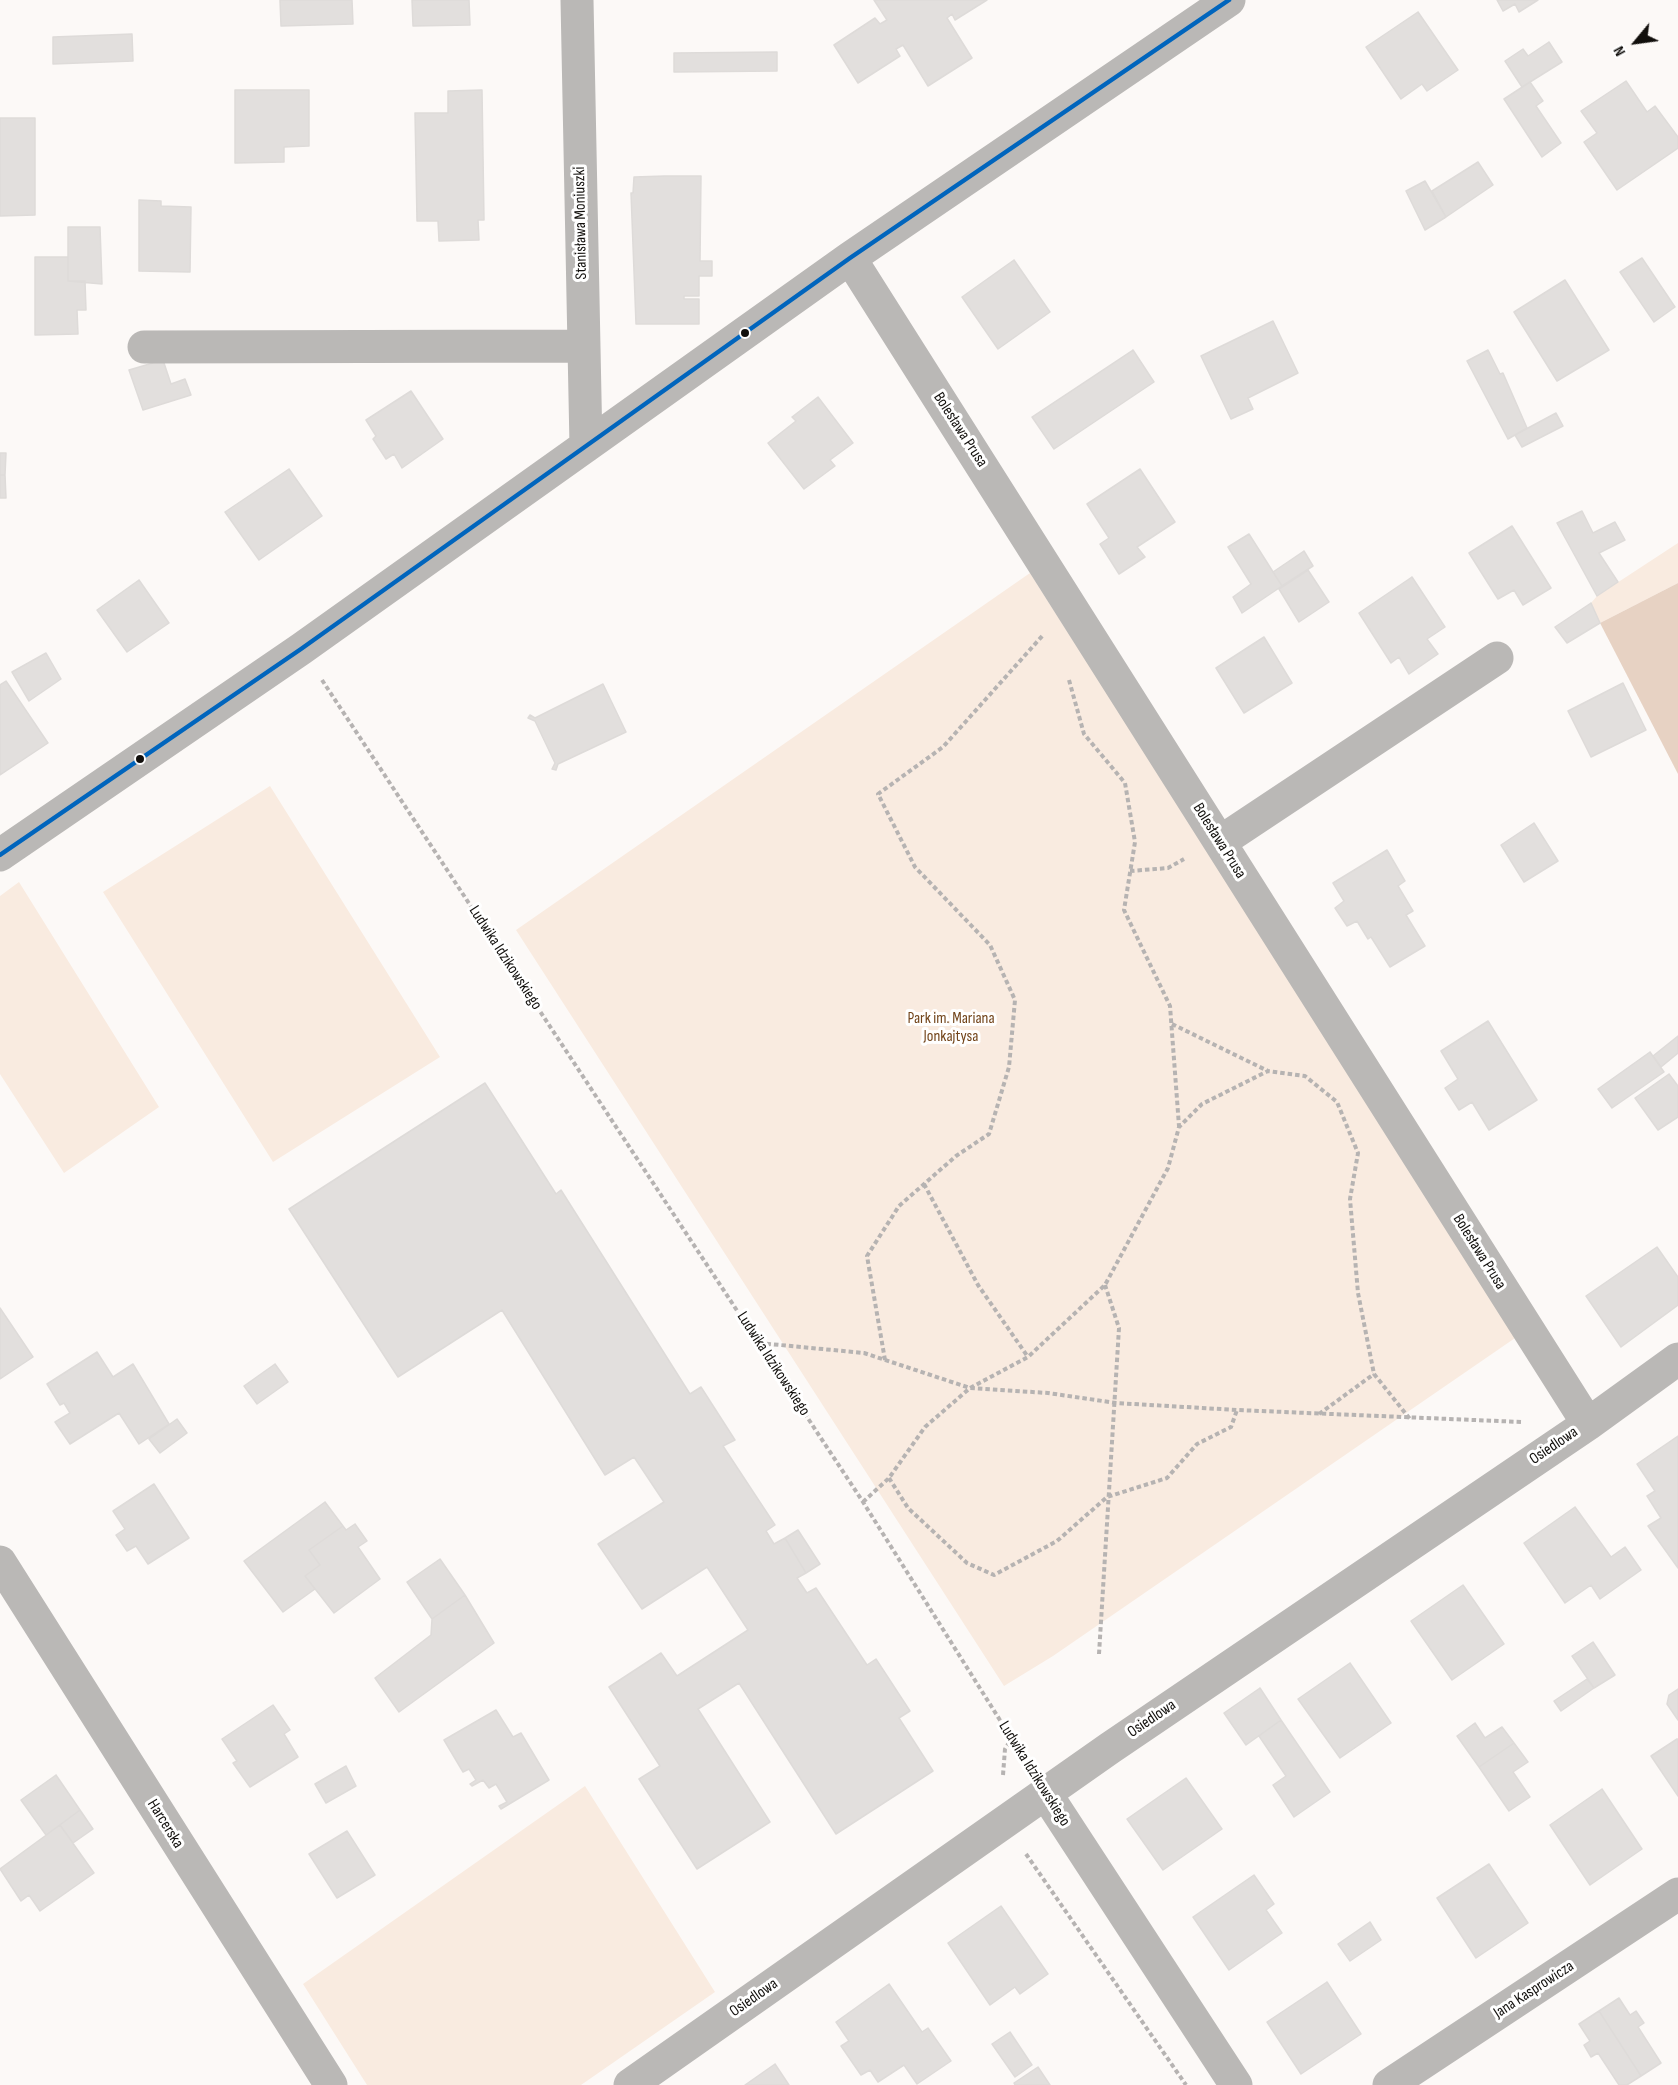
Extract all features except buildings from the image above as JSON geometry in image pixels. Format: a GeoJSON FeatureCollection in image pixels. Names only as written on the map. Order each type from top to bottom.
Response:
{"type":"FeatureCollection","features":[{"type":"Feature","properties":{"kind":"street","name":"Stanisława Moniuszki"},"geometry":{"type":"LineString","coordinates":[[577,0],[586,446]]}},
{"type":"Feature","properties":{"kind":"street"},"geometry":{"type":"LineString","coordinates":[[0,855],[301,649],[850,258],[1229,0]]}},
{"type":"Feature","properties":{"kind":"street","name":"Bolesława Prusa"},"geometry":{"type":"LineString","coordinates":[[850,258],[1074,608],[1588,1424]]}},
{"type":"Feature","properties":{"kind":"street"},"geometry":{"type":"LineString","coordinates":[[144,347],[584,346]]}},
{"type":"Feature","properties":{"kind":"street"},"geometry":{"type":"LineString","coordinates":[[1220,842],[1497,658]]}},
{"type":"Feature","properties":{"kind":"street","name":"Osiedlowa"},"geometry":{"type":"LineString","coordinates":[[630,2085],[989,1832],[1588,1424],[1678,1359]]}},
{"type":"Feature","properties":{"kind":"street","name":"Harcerska"},"geometry":{"type":"LineString","coordinates":[[0,1562],[331,2085]]}},
{"type":"Feature","properties":{"kind":"street","name":"Ludwika Idzikowskiego"},"geometry":{"type":"LineString","coordinates":[[1046,1794],[1236,2085]]}},
{"type":"Feature","properties":{"kind":"street","name":"Jana Kasprowicza"},"geometry":{"type":"LineString","coordinates":[[1389,2085],[1678,1894]]}},
{"type":"Feature","properties":{"kind":"path"},"geometry":{"type":"LineString","coordinates":[[885,1360],[867,1256],[899,1206],[956,1156],[990,1134],[1009,1066],[1015,1000],[990,945],[915,867],[879,794],[943,747],[1043,635],[1074,608]]}},
{"type":"Feature","properties":{"kind":"path"},"geometry":{"type":"LineString","coordinates":[[1043,635],[1049,644]]}},
{"type":"Feature","properties":{"kind":"path","name":"Ludwika Idzikowskiego"},"geometry":{"type":"LineString","coordinates":[[301,649],[863,1502],[1046,1794]]}},
{"type":"Feature","properties":{"kind":"path"},"geometry":{"type":"LineString","coordinates":[[863,1502],[889,1478],[925,1427],[970,1388],[1028,1358],[1105,1285],[1168,1168],[1179,1127],[1170,1006],[1124,910],[1135,842],[1125,783],[1084,734],[1067,672]]}},
{"type":"Feature","properties":{"kind":"path"},"geometry":{"type":"LineString","coordinates":[[1130,871],[1168,868],[1220,842]]}},
{"type":"Feature","properties":{"kind":"path"},"geometry":{"type":"LineString","coordinates":[[1171,1024],[1268,1071],[1305,1076],[1337,1102],[1358,1154],[1350,1199],[1358,1293],[1374,1374],[1410,1419]]}},
{"type":"Feature","properties":{"kind":"path"},"geometry":{"type":"LineString","coordinates":[[1179,1127],[1202,1104],[1268,1071]]}},
{"type":"Feature","properties":{"kind":"path"},"geometry":{"type":"LineString","coordinates":[[924,1185],[978,1285],[1028,1358]]}},
{"type":"Feature","properties":{"kind":"path"},"geometry":{"type":"LineString","coordinates":[[1099,1654],[1119,1328],[1105,1285]]}},
{"type":"Feature","properties":{"kind":"path"},"geometry":{"type":"LineString","coordinates":[[759,1343],[864,1353],[970,1388],[1048,1393],[1116,1403],[1410,1419],[1528,1422]]}},
{"type":"Feature","properties":{"kind":"path"},"geometry":{"type":"LineString","coordinates":[[1318,1414],[1374,1374]]}},
{"type":"Feature","properties":{"kind":"path"},"geometry":{"type":"LineString","coordinates":[[889,1478],[908,1508],[967,1563],[994,1575],[1057,1541],[1107,1497],[1167,1478],[1197,1444],[1231,1427],[1237,1410]]}},
{"type":"Feature","properties":{"kind":"path"},"geometry":{"type":"LineString","coordinates":[[989,1832],[1005,1858],[1022,1852],[1030,1855],[1186,2085]]}},
{"type":"Feature","properties":{"kind":"green space"},"geometry":{"type":"Polygon","coordinates":[[[1678,543],[1678,583],[1600,623],[1591,603],[1597,596],[1678,543]]]}},
{"type":"Feature","properties":{"kind":"green space","name":"Park im. Mariana Jonkajtysa"},"geometry":{"type":"Polygon","coordinates":[[[1030,573],[1518,1336],[1053,1656],[1004,1686],[516,930],[1030,573]]]}},
{"type":"Feature","properties":{"kind":"green space"},"geometry":{"type":"Polygon","coordinates":[[[270,786],[440,1057],[273,1162],[103,892],[270,786]]]}},
{"type":"Feature","properties":{"kind":"green space"},"geometry":{"type":"Polygon","coordinates":[[[19,882],[159,1107],[64,1173],[0,1074],[0,896],[19,882]]]}},
{"type":"Feature","properties":{"kind":"green space"},"geometry":{"type":"Polygon","coordinates":[[[585,1786],[715,1992],[581,2085],[367,2085],[303,1984],[585,1786]]]}},
{"type":"Feature","properties":{"kind":"shaded area"},"geometry":{"type":"Polygon","coordinates":[[[1678,583],[1678,774],[1600,623],[1678,583]]]}},
{"type":"Feature","properties":{"kind":"transit line"},"geometry":{"type":"LineString","coordinates":[[0,855],[301,649],[850,258],[1229,0]]}}]}
